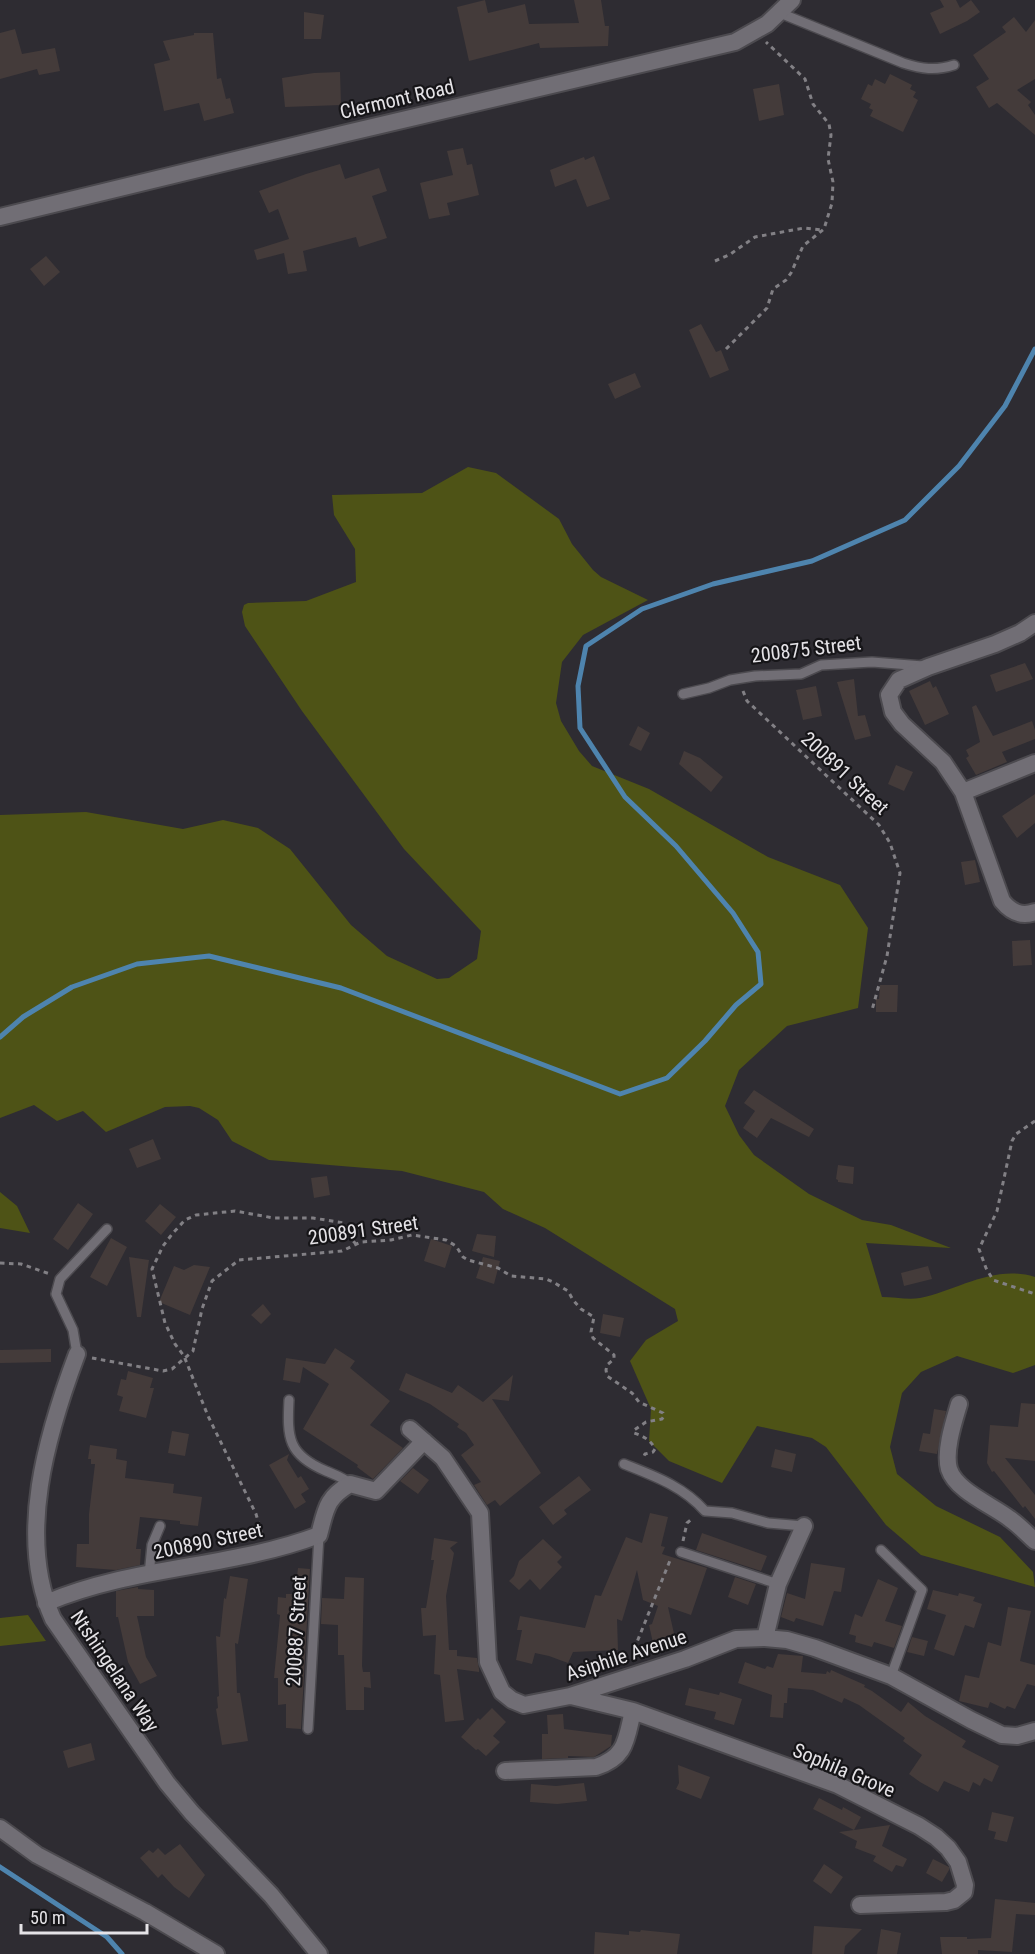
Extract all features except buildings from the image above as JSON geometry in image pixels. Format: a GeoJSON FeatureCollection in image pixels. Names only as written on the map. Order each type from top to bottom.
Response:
{"type":"FeatureCollection","features":[{"type":"Feature","properties":{"kind":"street","name":"Clermont Road"},"geometry":{"type":"LineString","coordinates":[[0,217],[335,135],[735,42],[755,32],[780,13],[792,0]]}},
{"type":"Feature","properties":{"kind":"street","name":"200875 Street"},"geometry":{"type":"LineString","coordinates":[[928,667],[995,644],[1020,633],[1035,623]]}},
{"type":"Feature","properties":{"kind":"street"},"geometry":{"type":"LineString","coordinates":[[928,667],[898,680],[890,695],[891,708],[902,724],[943,762],[963,792],[1002,901],[1013,912],[1021,915],[1035,912]]}},
{"type":"Feature","properties":{"kind":"street"},"geometry":{"type":"LineString","coordinates":[[963,792],[1035,763]]}},
{"type":"Feature","properties":{"kind":"street","name":"Ntshingelana Way"},"geometry":{"type":"LineString","coordinates":[[77,1354],[51,1428],[40,1487],[37,1531],[38,1565],[46,1603],[53,1619],[167,1783],[192,1813],[271,1895],[319,1954]]}},
{"type":"Feature","properties":{"kind":"street"},"geometry":{"type":"LineString","coordinates":[[959,1404],[952,1429],[949,1454],[949,1467],[954,1479],[1012,1520],[1035,1541]]}},
{"type":"Feature","properties":{"kind":"street","name":"Asiphile Avenue"},"geometry":{"type":"LineString","coordinates":[[410,1429],[443,1458],[480,1513],[488,1662],[502,1692],[512,1700],[524,1705],[570,1696],[685,1659],[736,1639],[765,1638],[787,1640],[815,1648],[891,1676],[1002,1735],[1017,1736],[1035,1731]]}},
{"type":"Feature","properties":{"kind":"street"},"geometry":{"type":"LineString","coordinates":[[320,1535],[327,1504],[333,1496],[350,1484],[376,1491],[424,1441]]}},
{"type":"Feature","properties":{"kind":"street"},"geometry":{"type":"LineString","coordinates":[[765,1638],[778,1584],[804,1526]]}},
{"type":"Feature","properties":{"kind":"street","name":"200890 Street"},"geometry":{"type":"LineString","coordinates":[[46,1603],[99,1586],[259,1552],[320,1535]]}},
{"type":"Feature","properties":{"kind":"street","name":"Sophila Grove"},"geometry":{"type":"LineString","coordinates":[[570,1696],[633,1712],[838,1785],[936,1837],[948,1848],[963,1873],[964,1892],[954,1900],[860,1905]]}},
{"type":"Feature","properties":{"kind":"street"},"geometry":{"type":"LineString","coordinates":[[505,1771],[596,1767],[609,1763],[624,1748],[633,1712]]}},
{"type":"Feature","properties":{"kind":"street"},"geometry":{"type":"LineString","coordinates":[[0,1828],[37,1856],[145,1912],[216,1954]]}},
{"type":"Feature","properties":{"kind":"lane"},"geometry":{"type":"LineString","coordinates":[[780,13],[922,69],[939,69],[954,65]]}},
{"type":"Feature","properties":{"kind":"lane","name":"200875 Street"},"geometry":{"type":"LineString","coordinates":[[683,694],[730,680],[801,674],[821,665],[872,662],[928,667]]}},
{"type":"Feature","properties":{"kind":"lane"},"geometry":{"type":"LineString","coordinates":[[77,1354],[73,1330],[56,1294],[60,1279],[107,1229]]}},
{"type":"Feature","properties":{"kind":"lane"},"geometry":{"type":"LineString","coordinates":[[289,1400],[288,1431],[299,1455],[308,1463],[345,1479],[350,1484]]}},
{"type":"Feature","properties":{"kind":"lane"},"geometry":{"type":"LineString","coordinates":[[624,1464],[674,1485],[696,1501],[705,1511],[732,1513],[768,1523],[804,1526]]}},
{"type":"Feature","properties":{"kind":"lane"},"geometry":{"type":"LineString","coordinates":[[149,1575],[152,1545],[160,1526]]}},
{"type":"Feature","properties":{"kind":"lane","name":"200887 Street"},"geometry":{"type":"LineString","coordinates":[[308,1729],[320,1535]]}},
{"type":"Feature","properties":{"kind":"lane"},"geometry":{"type":"LineString","coordinates":[[881,1550],[922,1590],[891,1676]]}},
{"type":"Feature","properties":{"kind":"lane"},"geometry":{"type":"LineString","coordinates":[[681,1552],[778,1584]]}},
{"type":"Feature","properties":{"kind":"path"},"geometry":{"type":"LineString","coordinates":[[726,349],[767,308],[773,290],[791,273],[803,246],[824,229],[832,203],[833,182],[828,159],[831,135],[829,124],[813,104],[805,79],[755,32]]}},
{"type":"Feature","properties":{"kind":"path"},"geometry":{"type":"LineString","coordinates":[[715,261],[729,255],[755,237],[804,228],[824,229]]}},
{"type":"Feature","properties":{"kind":"path","name":"200891 Street"},"geometry":{"type":"LineString","coordinates":[[746,678],[743,692],[747,701],[879,825],[891,843],[900,873],[887,956],[872,1010]]}},
{"type":"Feature","properties":{"kind":"path"},"geometry":{"type":"LineString","coordinates":[[1035,1121],[1016,1134],[1012,1141],[997,1212],[979,1250],[993,1280],[1035,1294]]}},
{"type":"Feature","properties":{"kind":"path"},"geometry":{"type":"LineString","coordinates":[[259,1552],[262,1538],[260,1525],[208,1416],[184,1356],[175,1344],[165,1323],[152,1269],[163,1246],[185,1220],[196,1215],[235,1211],[274,1218],[337,1220],[344,1223],[351,1239],[356,1244]]}},
{"type":"Feature","properties":{"kind":"path","name":"200891 Street"},"geometry":{"type":"LineString","coordinates":[[77,1354],[164,1371],[172,1369],[184,1356],[193,1351],[202,1309],[212,1281],[239,1260],[342,1251],[356,1244],[417,1234],[446,1240],[456,1246],[463,1257],[468,1260],[498,1268],[511,1276],[546,1279],[568,1291],[581,1309],[594,1317],[591,1332],[593,1338],[615,1355],[607,1365],[607,1376],[632,1393],[639,1402],[663,1413],[662,1419],[646,1422],[634,1430],[634,1433],[643,1436],[653,1444],[655,1449],[643,1455],[649,1474]]}},
{"type":"Feature","properties":{"kind":"path"},"geometry":{"type":"LineString","coordinates":[[0,1263],[21,1264],[40,1269],[60,1279]]}},
{"type":"Feature","properties":{"kind":"path"},"geometry":{"type":"LineString","coordinates":[[633,1674],[635,1647],[674,1549],[681,1552],[687,1523],[705,1511]]}},
{"type":"Feature","properties":{"kind":"green space"},"geometry":{"type":"Polygon","coordinates":[[[468,467],[496,473],[559,519],[572,544],[593,570],[601,577],[648,600],[583,635],[562,662],[556,703],[561,721],[579,751],[592,766],[649,789],[768,857],[840,885],[868,928],[858,1008],[787,1026],[739,1070],[725,1106],[739,1135],[754,1155],[809,1194],[862,1220],[891,1225],[951,1248],[866,1243],[882,1297],[920,1298],[976,1280],[1005,1274],[1035,1277],[1035,1365],[1013,1373],[957,1356],[921,1372],[902,1393],[890,1447],[897,1474],[936,1506],[1000,1537],[1033,1572],[1035,1587],[921,1555],[886,1525],[826,1447],[812,1438],[757,1426],[722,1483],[669,1461],[649,1441],[651,1409],[630,1361],[646,1340],[678,1321],[675,1309],[545,1228],[503,1209],[484,1192],[402,1171],[269,1160],[232,1141],[218,1120],[199,1108],[190,1106],[165,1107],[106,1132],[83,1111],[57,1121],[34,1105],[0,1118],[0,815],[86,812],[183,829],[223,820],[258,828],[290,849],[351,925],[387,956],[437,979],[449,978],[477,959],[481,931],[404,849],[302,711],[245,626],[242,612],[244,605],[248,603],[306,601],[356,582],[355,549],[334,515],[332,495],[422,493],[468,467]]]}},
{"type":"Feature","properties":{"kind":"green space"},"geometry":{"type":"Polygon","coordinates":[[[0,1192],[17,1206],[30,1233],[0,1228],[0,1192]]]}},
{"type":"Feature","properties":{"kind":"green space"},"geometry":{"type":"Polygon","coordinates":[[[28,1615],[46,1641],[0,1646],[0,1618],[28,1615]]]}},
{"type":"Feature","properties":{"kind":"waterway"},"geometry":{"type":"LineString","coordinates":[[0,1037],[23,1017],[72,987],[137,964],[209,956],[341,988],[620,1094],[667,1078],[705,1041],[736,1005],[761,984],[758,952],[733,913],[676,846],[625,797],[580,728],[578,686],[586,646],[642,609],[713,584],[812,561],[905,520],[959,466],[1005,406],[1035,349]]}},
{"type":"Feature","properties":{"kind":"waterway"},"geometry":{"type":"LineString","coordinates":[[0,1867],[107,1937],[122,1954]]}}]}
